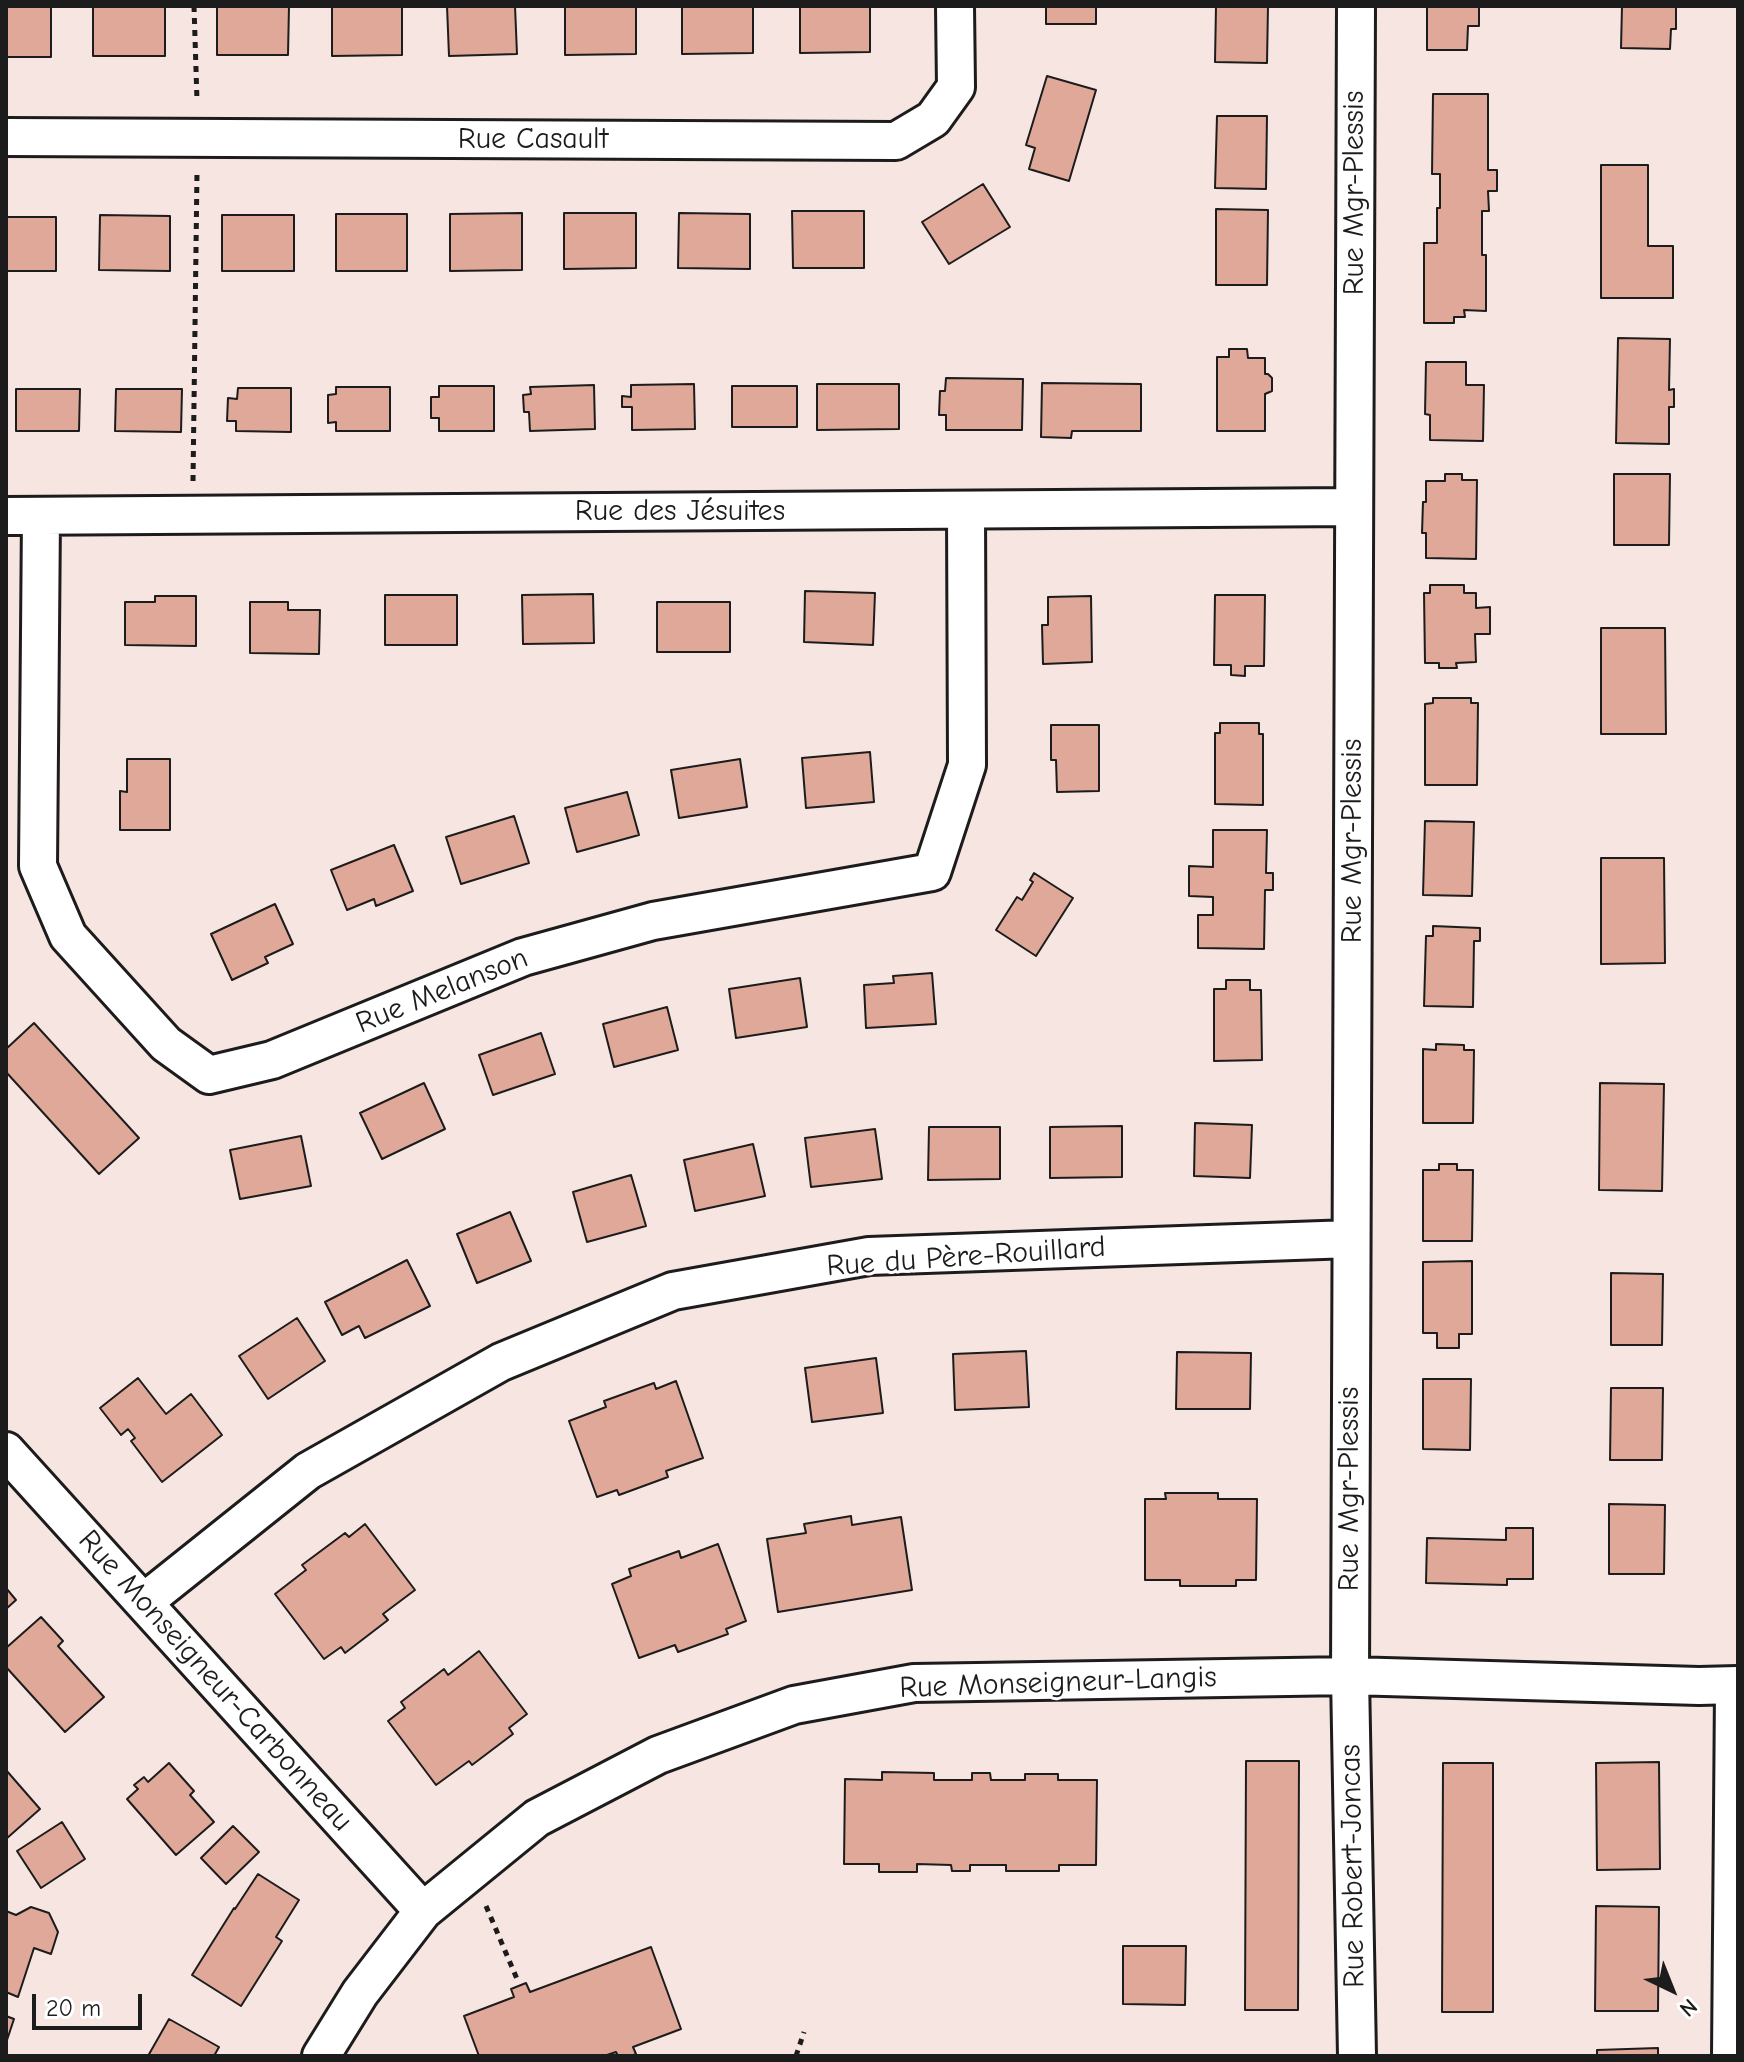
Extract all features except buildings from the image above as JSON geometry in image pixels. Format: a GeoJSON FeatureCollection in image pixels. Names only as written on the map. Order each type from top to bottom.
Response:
{"type":"FeatureCollection","features":[{"type":"Feature","properties":{"kind":"street","name":"Rue Casault"},"geometry":{"type":"LineString","coordinates":[[6,137],[896,141],[933,119],[956,87],[955,6]]}},
{"type":"Feature","properties":{"kind":"street","name":"Rue Mgr-Plessis"},"geometry":{"type":"LineString","coordinates":[[1350,1676],[1356,6]]}},
{"type":"Feature","properties":{"kind":"street","name":"Rue des Jésuites"},"geometry":{"type":"LineString","coordinates":[[6,516],[1354,507]]}},
{"type":"Feature","properties":{"kind":"street","name":"Rue Melanson"},"geometry":{"type":"LineString","coordinates":[[41,516],[38,866],[68,936],[166,1044],[209,1075],[272,1060],[523,957],[653,921],[932,872],[967,765],[966,511]]}},
{"type":"Feature","properties":{"kind":"street","name":"Rue du Père-Rouillard"},"geometry":{"type":"LineString","coordinates":[[144,1602],[308,1471],[501,1362],[673,1291],[869,1256],[1351,1239]]}},
{"type":"Feature","properties":{"kind":"street","name":"Rue Monseigneur-Carbonneau"},"geometry":{"type":"LineString","coordinates":[[6,1451],[423,1911]]}},
{"type":"Feature","properties":{"kind":"street","name":"Rue Monseigneur-Langis"},"geometry":{"type":"LineString","coordinates":[[321,2056],[360,1993],[423,1911],[537,1818],[658,1755],[794,1705],[914,1683],[1350,1676],[1738,1688]]}},
{"type":"Feature","properties":{"kind":"street","name":"Rue Robert-Joncas"},"geometry":{"type":"LineString","coordinates":[[1350,1676],[1357,2056]]}},
{"type":"Feature","properties":{"kind":"street"},"geometry":{"type":"LineString","coordinates":[[1735,2056],[1738,1688]]}},
{"type":"Feature","properties":{"kind":"path"},"geometry":{"type":"LineString","coordinates":[[193,515],[198,138],[194,6]]}},
{"type":"Feature","properties":{"kind":"path"},"geometry":{"type":"LineString","coordinates":[[473,1871],[517,1979]]}},
{"type":"Feature","properties":{"kind":"path"},"geometry":{"type":"LineString","coordinates":[[796,2056],[804,2032]]}}]}
